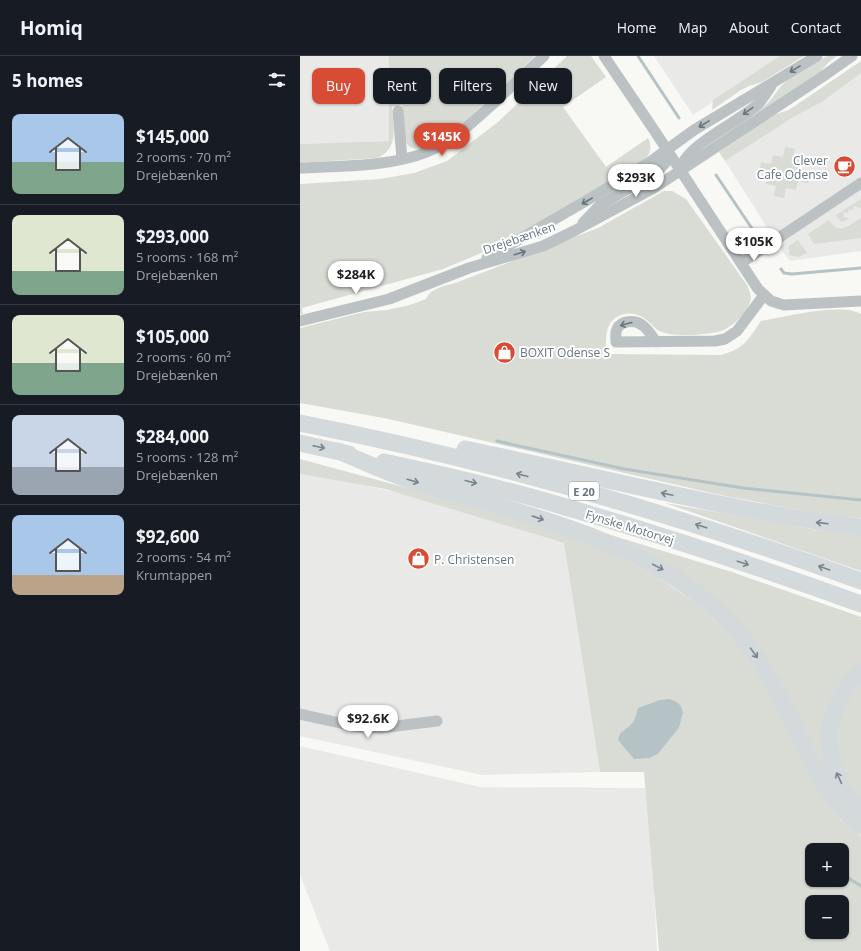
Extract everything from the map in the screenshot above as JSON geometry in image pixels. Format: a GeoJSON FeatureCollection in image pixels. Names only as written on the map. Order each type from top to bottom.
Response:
{"type":"FeatureCollection","features":[{"type":"Feature","properties":{"kind":"highway"},"geometry":{"type":"LineString","coordinates":[[300,415],[537,463],[692,499],[818,522],[861,527]]}},
{"type":"Feature","properties":{"kind":"highway","name":"Fynske Motorvej"},"geometry":{"type":"LineString","coordinates":[[300,423],[447,455],[602,496],[662,513],[751,542],[861,581]]}},
{"type":"Feature","properties":{"kind":"highway","name":"Fynske Motorvej"},"geometry":{"type":"LineString","coordinates":[[300,443],[434,473],[552,503],[687,544],[861,604]]}},
{"type":"Feature","properties":{"kind":"highway"},"geometry":{"type":"LineString","coordinates":[[338,451],[404,479],[523,513],[592,537],[661,569],[691,588],[718,611],[742,637],[759,660],[780,697],[816,771],[833,796],[853,820],[861,826]]}},
{"type":"Feature","properties":{"kind":"highway"},"geometry":{"type":"LineString","coordinates":[[861,673],[848,686],[838,703],[831,719],[829,739],[832,764],[843,788],[861,810]]}},
{"type":"Feature","properties":{"kind":"street"},"geometry":{"type":"LineString","coordinates":[[300,168],[379,163],[402,159],[426,152],[449,141],[544,56]]}},
{"type":"Feature","properties":{"kind":"street"},"geometry":{"type":"LineString","coordinates":[[604,56],[741,263],[764,295],[774,302],[784,305],[860,302]]}},
{"type":"Feature","properties":{"kind":"street","name":"Drejebænken"},"geometry":{"type":"LineString","coordinates":[[469,268],[591,198],[650,162],[694,130],[817,56]]}},
{"type":"Feature","properties":{"kind":"street"},"geometry":{"type":"LineString","coordinates":[[830,71],[834,62],[842,56]]}},
{"type":"Feature","properties":{"kind":"street","name":"Drejebænken"},"geometry":{"type":"LineString","coordinates":[[300,321],[389,299],[469,268],[543,246],[574,232],[640,195],[680,170],[852,56]]}},
{"type":"Feature","properties":{"kind":"street"},"geometry":{"type":"LineString","coordinates":[[773,109],[792,104],[861,57]]}},
{"type":"Feature","properties":{"kind":"street"},"geometry":{"type":"LineString","coordinates":[[680,170],[682,164],[690,153],[758,104],[773,82]]}},
{"type":"Feature","properties":{"kind":"street"},"geometry":{"type":"LineString","coordinates":[[398,111],[402,159]]}},
{"type":"Feature","properties":{"kind":"street"},"geometry":{"type":"LineString","coordinates":[[574,232],[600,205],[657,172],[666,162],[667,150]]}},
{"type":"Feature","properties":{"kind":"street"},"geometry":{"type":"LineString","coordinates":[[741,263],[861,183]]}},
{"type":"Feature","properties":{"kind":"street"},"geometry":{"type":"LineString","coordinates":[[656,342],[715,341],[725,339],[737,331],[764,295]]}},
{"type":"Feature","properties":{"kind":"street"},"geometry":{"type":"LineString","coordinates":[[300,714],[358,727],[380,728],[437,721]]}},
{"type":"Feature","properties":{"kind":"shaded area"},"geometry":{"type":"Polygon","coordinates":[[[300,56],[389,56],[389,68],[373,68],[373,104],[389,104],[389,141],[300,144],[300,56]]]}},
{"type":"Feature","properties":{"kind":"shaded area"},"geometry":{"type":"Polygon","coordinates":[[[389,56],[535,56],[522,68],[514,68],[514,76],[506,84],[506,68],[439,68],[439,104],[484,104],[444,137],[427,147],[421,149],[413,148],[408,145],[405,140],[402,131],[402,105],[392,107],[394,129],[392,143],[384,154],[376,158],[300,163],[300,144],[389,141],[389,104],[431,104],[431,68],[389,68],[389,56]]]}},
{"type":"Feature","properties":{"kind":"shaded area"},"geometry":{"type":"Polygon","coordinates":[[[567,56],[591,56],[606,77],[572,101],[572,68],[554,68],[567,56]]]}},
{"type":"Feature","properties":{"kind":"shaded area"},"geometry":{"type":"Polygon","coordinates":[[[654,56],[783,56],[693,115],[654,56]]]}},
{"type":"Feature","properties":{"kind":"shaded area"},"geometry":{"type":"Polygon","coordinates":[[[780,56],[804,56],[762,82],[741,90],[712,110],[713,100],[780,56]]]}},
{"type":"Feature","properties":{"kind":"shaded area"},"geometry":{"type":"Polygon","coordinates":[[[827,56],[837,56],[820,72],[708,148],[706,146],[769,102],[781,86],[789,79],[827,56]]]}},
{"type":"Feature","properties":{"kind":"shaded area"},"geometry":{"type":"Polygon","coordinates":[[[861,61],[861,73],[822,102],[797,115],[725,161],[719,152],[773,115],[789,110],[861,61]]]}},
{"type":"Feature","properties":{"kind":"shaded area"},"geometry":{"type":"Polygon","coordinates":[[[861,73],[861,251],[790,261],[782,251],[725,161],[797,115],[822,102],[861,73]]]}},
{"type":"Feature","properties":{"kind":"shaded area"},"geometry":{"type":"Polygon","coordinates":[[[517,104],[567,104],[563,107],[606,167],[648,138],[650,142],[650,152],[641,163],[505,243],[443,269],[302,308],[303,314],[300,314],[300,184],[380,179],[414,173],[447,161],[498,122],[517,104]]]}},
{"type":"Feature","properties":{"kind":"shaded area"},"geometry":{"type":"Polygon","coordinates":[[[785,147],[795,149],[793,159],[802,161],[800,171],[810,173],[808,183],[798,181],[796,190],[786,188],[784,198],[774,196],[776,186],[766,184],[769,174],[759,172],[761,162],[771,164],[773,155],[783,157],[785,147]]]}},
{"type":"Feature","properties":{"kind":"shaded area"},"geometry":{"type":"Polygon","coordinates":[[[664,191],[672,191],[686,199],[747,285],[751,296],[750,302],[742,316],[734,324],[721,331],[698,335],[664,333],[657,330],[638,315],[621,315],[615,318],[609,326],[606,337],[606,354],[721,355],[735,350],[745,343],[761,321],[798,314],[841,309],[861,314],[861,518],[838,517],[725,496],[384,418],[300,403],[300,328],[364,312],[387,310],[410,305],[426,299],[436,289],[458,282],[598,228],[664,191]]]}},
{"type":"Feature","properties":{"kind":"shaded area"},"geometry":{"type":"Polygon","coordinates":[[[861,199],[861,208],[854,206],[853,210],[849,209],[848,213],[844,212],[843,217],[849,218],[843,222],[839,220],[836,215],[861,199]]]}},
{"type":"Feature","properties":{"kind":"shaded area"},"geometry":{"type":"Polygon","coordinates":[[[861,218],[861,238],[814,244],[808,234],[829,220],[837,228],[845,228],[861,218]]]}},
{"type":"Feature","properties":{"kind":"shaded area"},"geometry":{"type":"Polygon","coordinates":[[[798,240],[807,253],[798,257],[789,255],[789,246],[798,240]]]}},
{"type":"Feature","properties":{"kind":"shaded area"},"geometry":{"type":"Polygon","coordinates":[[[300,459],[459,502],[566,535],[612,553],[656,576],[699,605],[736,641],[759,673],[825,798],[841,820],[861,836],[861,951],[659,951],[644,772],[600,772],[564,543],[385,489],[300,474],[300,459]],[[638,708],[634,720],[620,734],[618,740],[639,758],[650,758],[658,754],[679,728],[683,713],[638,708]]]}},
{"type":"Feature","properties":{"kind":"shaded area"},"geometry":{"type":"Polygon","coordinates":[[[300,474],[404,494],[564,543],[600,772],[482,775],[300,736],[300,474]]]}},
{"type":"Feature","properties":{"kind":"shaded area"},"geometry":{"type":"Polygon","coordinates":[[[665,503],[811,529],[861,535],[861,571],[665,503]]]}},
{"type":"Feature","properties":{"kind":"shaded area"},"geometry":{"type":"Polygon","coordinates":[[[601,532],[732,572],[861,617],[861,667],[845,682],[827,766],[821,769],[744,630],[601,532]]]}},
{"type":"Feature","properties":{"kind":"shaded area"},"geometry":{"type":"Polygon","coordinates":[[[861,682],[861,802],[848,786],[836,748],[837,723],[845,704],[861,682]]]}},
{"type":"Feature","properties":{"kind":"shaded area"},"geometry":{"type":"Polygon","coordinates":[[[669,699],[675,701],[681,706],[683,713],[679,728],[658,754],[650,758],[634,759],[618,740],[620,734],[633,721],[638,708],[660,700],[669,699]]]}},
{"type":"Feature","properties":{"kind":"shaded area"},"geometry":{"type":"Polygon","coordinates":[[[300,746],[480,787],[649,788],[657,951],[330,951],[300,875],[300,746]]]}},
{"type":"Feature","properties":{"kind":"waterway"},"geometry":{"type":"LineString","coordinates":[[638,56],[679,118]]}},
{"type":"Feature","properties":{"kind":"waterway"},"geometry":{"type":"LineString","coordinates":[[716,175],[753,230]]}},
{"type":"Feature","properties":{"kind":"waterway"},"geometry":{"type":"LineString","coordinates":[[781,269],[784,273],[792,274],[861,268]]}},
{"type":"Feature","properties":{"kind":"waterway"},"geometry":{"type":"LineString","coordinates":[[497,441],[624,469],[743,488],[861,500]]}},
{"type":"Feature","properties":{"kind":"waterway"},"geometry":{"type":"LineString","coordinates":[[849,878],[861,886]]}},
{"type":"Feature","properties":{"kind":"place","name":"Clever Cafe Odense"},"geometry":{"type":"Point","coordinates":[844,167]}},
{"type":"Feature","properties":{"kind":"place","name":"BOXIT Odense S"},"geometry":{"type":"Point","coordinates":[505,352]}},
{"type":"Feature","properties":{"kind":"place","name":"P. Christensen"},"geometry":{"type":"Point","coordinates":[419,559]}}]}
